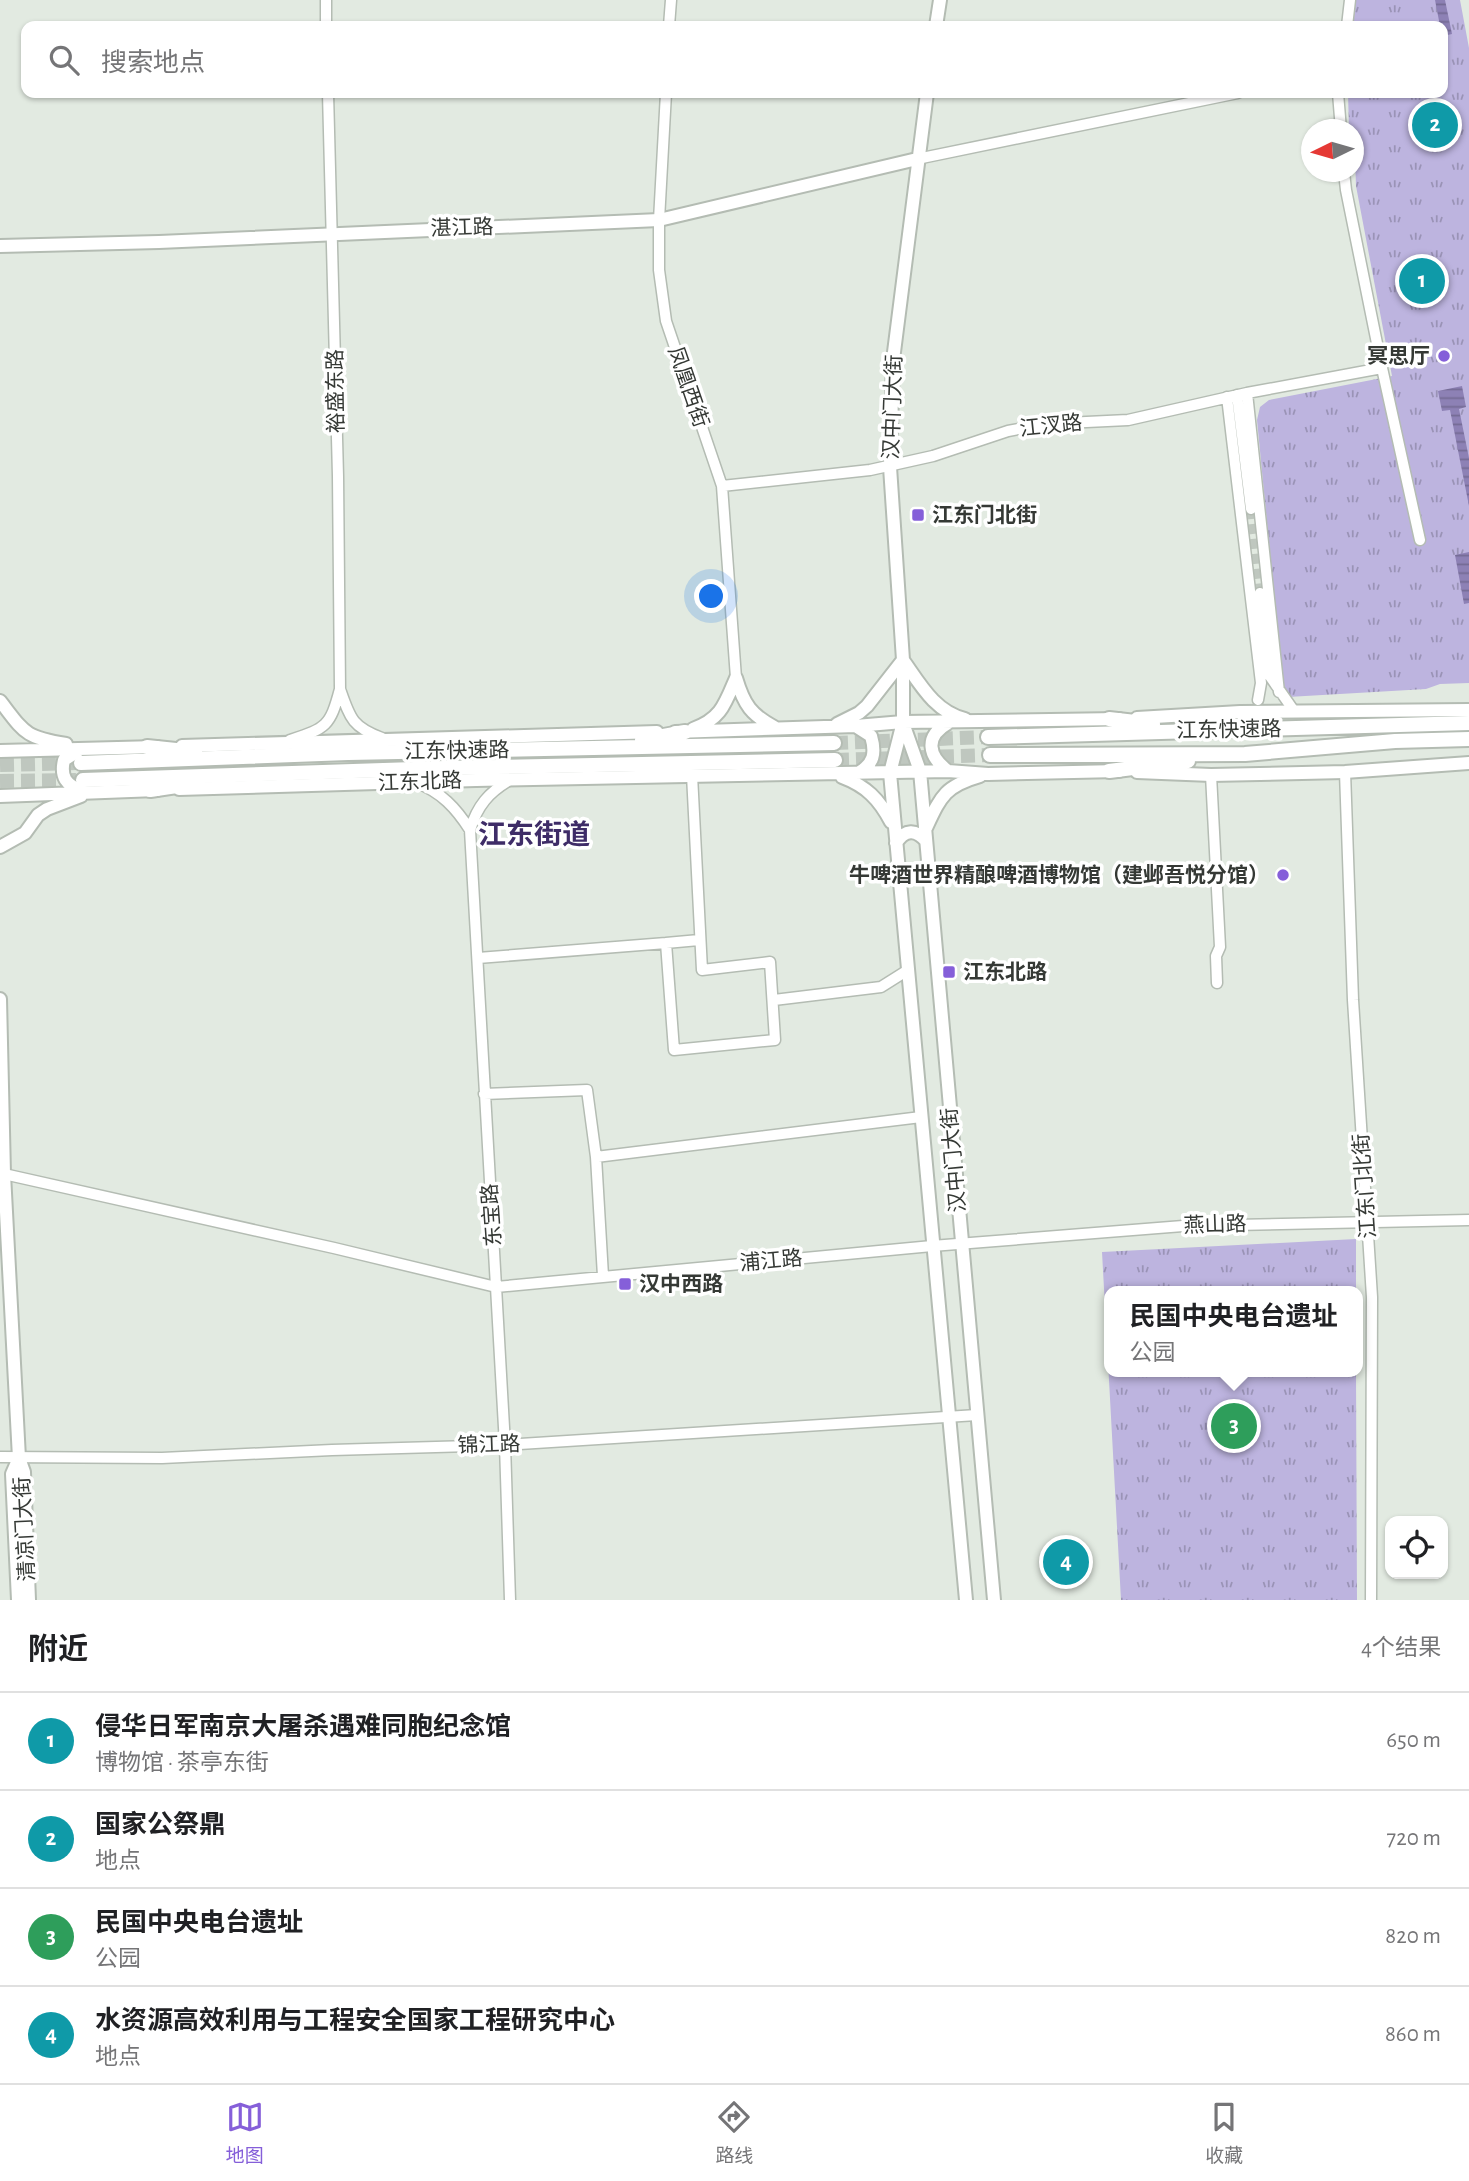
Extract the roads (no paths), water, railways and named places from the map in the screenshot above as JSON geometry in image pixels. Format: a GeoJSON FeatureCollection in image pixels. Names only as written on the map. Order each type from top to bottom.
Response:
{"type":"FeatureCollection","features":[{"type":"Feature","properties":{"kind":"highway"},"geometry":{"type":"LineString","coordinates":[[1110,719],[1203,730]]}},
{"type":"Feature","properties":{"kind":"highway","name":"江东快速路"},"geometry":{"type":"LineString","coordinates":[[985,730],[1203,730],[1469,723]]}},
{"type":"Feature","properties":{"kind":"highway"},"geometry":{"type":"LineString","coordinates":[[600,747],[685,732]]}},
{"type":"Feature","properties":{"kind":"highway","name":"江东快速路"},"geometry":{"type":"LineString","coordinates":[[990,755],[1245,754],[1395,741],[1469,739]]}},
{"type":"Feature","properties":{"kind":"highway","name":"江东快速路"},"geometry":{"type":"LineString","coordinates":[[84,754],[245,757],[834,743]]}},
{"type":"Feature","properties":{"kind":"highway"},"geometry":{"type":"LineString","coordinates":[[147,747],[245,757]]}},
{"type":"Feature","properties":{"kind":"highway"},"geometry":{"type":"LineString","coordinates":[[1109,771],[1245,754]]}},
{"type":"Feature","properties":{"kind":"highway","name":"江东快速路"},"geometry":{"type":"LineString","coordinates":[[86,788],[247,775],[600,764],[835,767]]}},
{"type":"Feature","properties":{"kind":"highway"},"geometry":{"type":"LineString","coordinates":[[600,764],[692,775]]}},
{"type":"Feature","properties":{"kind":"highway"},"geometry":{"type":"LineString","coordinates":[[150,790],[247,775]]}},
{"type":"Feature","properties":{"kind":"main road"},"geometry":{"type":"LineString","coordinates":[[937,21],[940,0]]}},
{"type":"Feature","properties":{"kind":"main road","name":"汉中门大街"},"geometry":{"type":"LineString","coordinates":[[926,98],[893,360],[890,467],[903,660],[903,722],[890,773],[966,1600]]}},
{"type":"Feature","properties":{"kind":"main road","name":"湛江路"},"geometry":{"type":"LineString","coordinates":[[0,246],[159,242],[659,220],[918,159]]}},
{"type":"Feature","properties":{"kind":"main road"},"geometry":{"type":"LineString","coordinates":[[829,727],[859,713],[867,706],[903,660],[929,697],[939,706],[985,730]]}},
{"type":"Feature","properties":{"kind":"main road"},"geometry":{"type":"LineString","coordinates":[[736,678],[745,702],[754,715],[777,729]]}},
{"type":"Feature","properties":{"kind":"main road"},"geometry":{"type":"LineString","coordinates":[[685,732],[714,719],[722,710],[736,678]]}},
{"type":"Feature","properties":{"kind":"main road"},"geometry":{"type":"LineString","coordinates":[[0,701],[22,731],[84,754]]}},
{"type":"Feature","properties":{"kind":"main road","name":"江东北路"},"geometry":{"type":"LineString","coordinates":[[0,751],[84,754],[147,747],[777,729],[903,722],[948,723],[985,730],[1110,719],[1240,712],[1469,710]]}},
{"type":"Feature","properties":{"kind":"main road","name":"汉中门大街"},"geometry":{"type":"LineString","coordinates":[[903,722],[920,771],[994,1600]]}},
{"type":"Feature","properties":{"kind":"main road"},"geometry":{"type":"LineString","coordinates":[[948,723],[935,732],[931,742],[934,758],[948,771]]}},
{"type":"Feature","properties":{"kind":"main road"},"geometry":{"type":"LineString","coordinates":[[856,726],[871,736],[874,756],[867,768],[858,773]]}},
{"type":"Feature","properties":{"kind":"main road"},"geometry":{"type":"LineString","coordinates":[[84,754],[64,760],[63,775],[67,784],[86,788]]}},
{"type":"Feature","properties":{"kind":"main road","name":"江东北路"},"geometry":{"type":"LineString","coordinates":[[0,796],[86,788],[150,790],[692,775],[835,767],[858,773],[1109,771],[1211,775],[1345,772],[1469,763]]}},
{"type":"Feature","properties":{"kind":"main road"},"geometry":{"type":"LineString","coordinates":[[835,767],[873,794],[895,829]]}},
{"type":"Feature","properties":{"kind":"main road"},"geometry":{"type":"LineString","coordinates":[[897,843],[905,833],[926,835],[937,804],[947,791],[960,782],[988,774]]}},
{"type":"Feature","properties":{"kind":"main road"},"geometry":{"type":"LineString","coordinates":[[0,847],[25,833],[38,815],[86,788]]}},
{"type":"Feature","properties":{"kind":"main road","name":"清凉门大街"},"geometry":{"type":"LineString","coordinates":[[0,999],[4,1174],[19,1458],[24,1472],[29,1600]]}},
{"type":"Feature","properties":{"kind":"main road","name":"清凉门大街"},"geometry":{"type":"LineString","coordinates":[[18,1600],[12,1474],[19,1458]]}},
{"type":"Feature","properties":{"kind":"street"},"geometry":{"type":"LineString","coordinates":[[326,0],[326,21]]}},
{"type":"Feature","properties":{"kind":"street"},"geometry":{"type":"LineString","coordinates":[[669,21],[671,0]]}},
{"type":"Feature","properties":{"kind":"street"},"geometry":{"type":"LineString","coordinates":[[1348,21],[1350,0]]}},
{"type":"Feature","properties":{"kind":"street","name":"裕盛东路"},"geometry":{"type":"LineString","coordinates":[[284,742],[327,724],[334,712],[340,688],[328,98]]}},
{"type":"Feature","properties":{"kind":"street","name":"凤凰西街"},"geometry":{"type":"LineString","coordinates":[[666,98],[659,270],[666,321],[722,486],[736,678]]}},
{"type":"Feature","properties":{"kind":"street"},"geometry":{"type":"LineString","coordinates":[[918,159],[1214,98]]}},
{"type":"Feature","properties":{"kind":"street"},"geometry":{"type":"LineString","coordinates":[[1338,98],[1340,119]]}},
{"type":"Feature","properties":{"kind":"street"},"geometry":{"type":"LineString","coordinates":[[1345,182],[1381,369],[1420,540]]}},
{"type":"Feature","properties":{"kind":"street","name":"江汊路"},"geometry":{"type":"LineString","coordinates":[[722,486],[890,467],[933,456],[1007,431],[1045,424],[1128,420],[1237,395],[1381,369]]}},
{"type":"Feature","properties":{"kind":"street"},"geometry":{"type":"LineString","coordinates":[[1237,395],[1263,540],[1264,589],[1279,692]]}},
{"type":"Feature","properties":{"kind":"street"},"geometry":{"type":"LineString","coordinates":[[1237,395],[1242,518],[1262,683],[1258,700]]}},
{"type":"Feature","properties":{"kind":"street"},"geometry":{"type":"LineString","coordinates":[[1242,518],[1251,524],[1256,523],[1256,512]]}},
{"type":"Feature","properties":{"kind":"street"},"geometry":{"type":"LineString","coordinates":[[1245,542],[1248,536],[1254,534],[1263,540]]}},
{"type":"Feature","properties":{"kind":"street"},"geometry":{"type":"LineString","coordinates":[[1247,562],[1255,571],[1262,570],[1265,562]]}},
{"type":"Feature","properties":{"kind":"street"},"geometry":{"type":"LineString","coordinates":[[1240,712],[1258,700],[1269,675],[1264,581],[1258,579],[1250,586]]}},
{"type":"Feature","properties":{"kind":"street"},"geometry":{"type":"LineString","coordinates":[[1269,675],[1294,711]]}},
{"type":"Feature","properties":{"kind":"street","name":"裕盛东路"},"geometry":{"type":"LineString","coordinates":[[340,688],[354,723],[362,730],[383,739]]}},
{"type":"Feature","properties":{"kind":"street","name":"江东门北街"},"geometry":{"type":"LineString","coordinates":[[1345,772],[1353,1000],[1372,1306],[1371,1600]]}},
{"type":"Feature","properties":{"kind":"street"},"geometry":{"type":"LineString","coordinates":[[666,943],[674,1050],[775,1040],[770,962],[702,970],[692,775]]}},
{"type":"Feature","properties":{"kind":"street"},"geometry":{"type":"LineString","coordinates":[[1211,775],[1220,947],[1216,956],[1217,983]]}},
{"type":"Feature","properties":{"kind":"street"},"geometry":{"type":"LineString","coordinates":[[470,830],[474,816],[492,790],[510,780]]}},
{"type":"Feature","properties":{"kind":"street"},"geometry":{"type":"LineString","coordinates":[[413,781],[434,789],[451,803],[470,830]]}},
{"type":"Feature","properties":{"kind":"street","name":"东宝路"},"geometry":{"type":"LineString","coordinates":[[470,830],[505,1445],[510,1600]]}},
{"type":"Feature","properties":{"kind":"street"},"geometry":{"type":"LineString","coordinates":[[478,958],[699,940]]}},
{"type":"Feature","properties":{"kind":"street"},"geometry":{"type":"LineString","coordinates":[[774,1000],[881,987],[908,970]]}},
{"type":"Feature","properties":{"kind":"street"},"geometry":{"type":"LineString","coordinates":[[484,1094],[587,1090],[596,1157],[603,1276]]}},
{"type":"Feature","properties":{"kind":"street"},"geometry":{"type":"LineString","coordinates":[[596,1157],[921,1117]]}},
{"type":"Feature","properties":{"kind":"street","name":"浦江路"},"geometry":{"type":"LineString","coordinates":[[4,1174],[496,1287],[962,1243]]}},
{"type":"Feature","properties":{"kind":"street","name":"燕山路"},"geometry":{"type":"LineString","coordinates":[[962,1243],[1183,1226],[1469,1220]]}},
{"type":"Feature","properties":{"kind":"street","name":"锦江路"},"geometry":{"type":"LineString","coordinates":[[0,1457],[162,1458],[505,1445],[977,1415]]}},
{"type":"Feature","properties":{"kind":"tunnel"},"geometry":{"type":"LineString","coordinates":[[1251,509],[1260,593]]}},
{"type":"Feature","properties":{"kind":"tunnel"},"geometry":{"type":"LineString","coordinates":[[834,743],[988,737]]}},
{"type":"Feature","properties":{"kind":"tunnel"},"geometry":{"type":"LineString","coordinates":[[835,760],[990,755]]}},
{"type":"Feature","properties":{"kind":"tunnel"},"geometry":{"type":"LineString","coordinates":[[0,765],[81,763]]}},
{"type":"Feature","properties":{"kind":"tunnel"},"geometry":{"type":"LineString","coordinates":[[0,781],[76,780]]}},
{"type":"Feature","properties":{"kind":"place","name":"国家公祭鼎"},"geometry":{"type":"Point","coordinates":[1435,125]}},
{"type":"Feature","properties":{"kind":"place","name":"侵华日军南京大屠杀遇难同胞纪念馆"},"geometry":{"type":"Point","coordinates":[1422,281]}},
{"type":"Feature","properties":{"kind":"place","name":"冥思厅"},"geometry":{"type":"Point","coordinates":[1444,356]}},
{"type":"Feature","properties":{"kind":"place","name":"江东门北街"},"geometry":{"type":"Point","coordinates":[918,515]}},
{"type":"Feature","properties":{"kind":"place","name":"牛啤酒世界精酿啤酒博物馆（建邺吾悦分馆）"},"geometry":{"type":"Point","coordinates":[1283,875]}},
{"type":"Feature","properties":{"kind":"place","name":"江东北路"},"geometry":{"type":"Point","coordinates":[949,972]}},
{"type":"Feature","properties":{"kind":"place","name":"汉中西路"},"geometry":{"type":"Point","coordinates":[625,1284]}},
{"type":"Feature","properties":{"kind":"place","name":"民国中央电台遗址"},"geometry":{"type":"Point","coordinates":[1234,1426]}},
{"type":"Feature","properties":{"kind":"place","name":"水资源高效利用与工程安全国家工程研究中心"},"geometry":{"type":"Point","coordinates":[1066,1562]}},
{"type":"Feature","properties":{"kind":"district","name":"江东街道"},"geometry":{"type":"Point","coordinates":[534,836]}}]}
